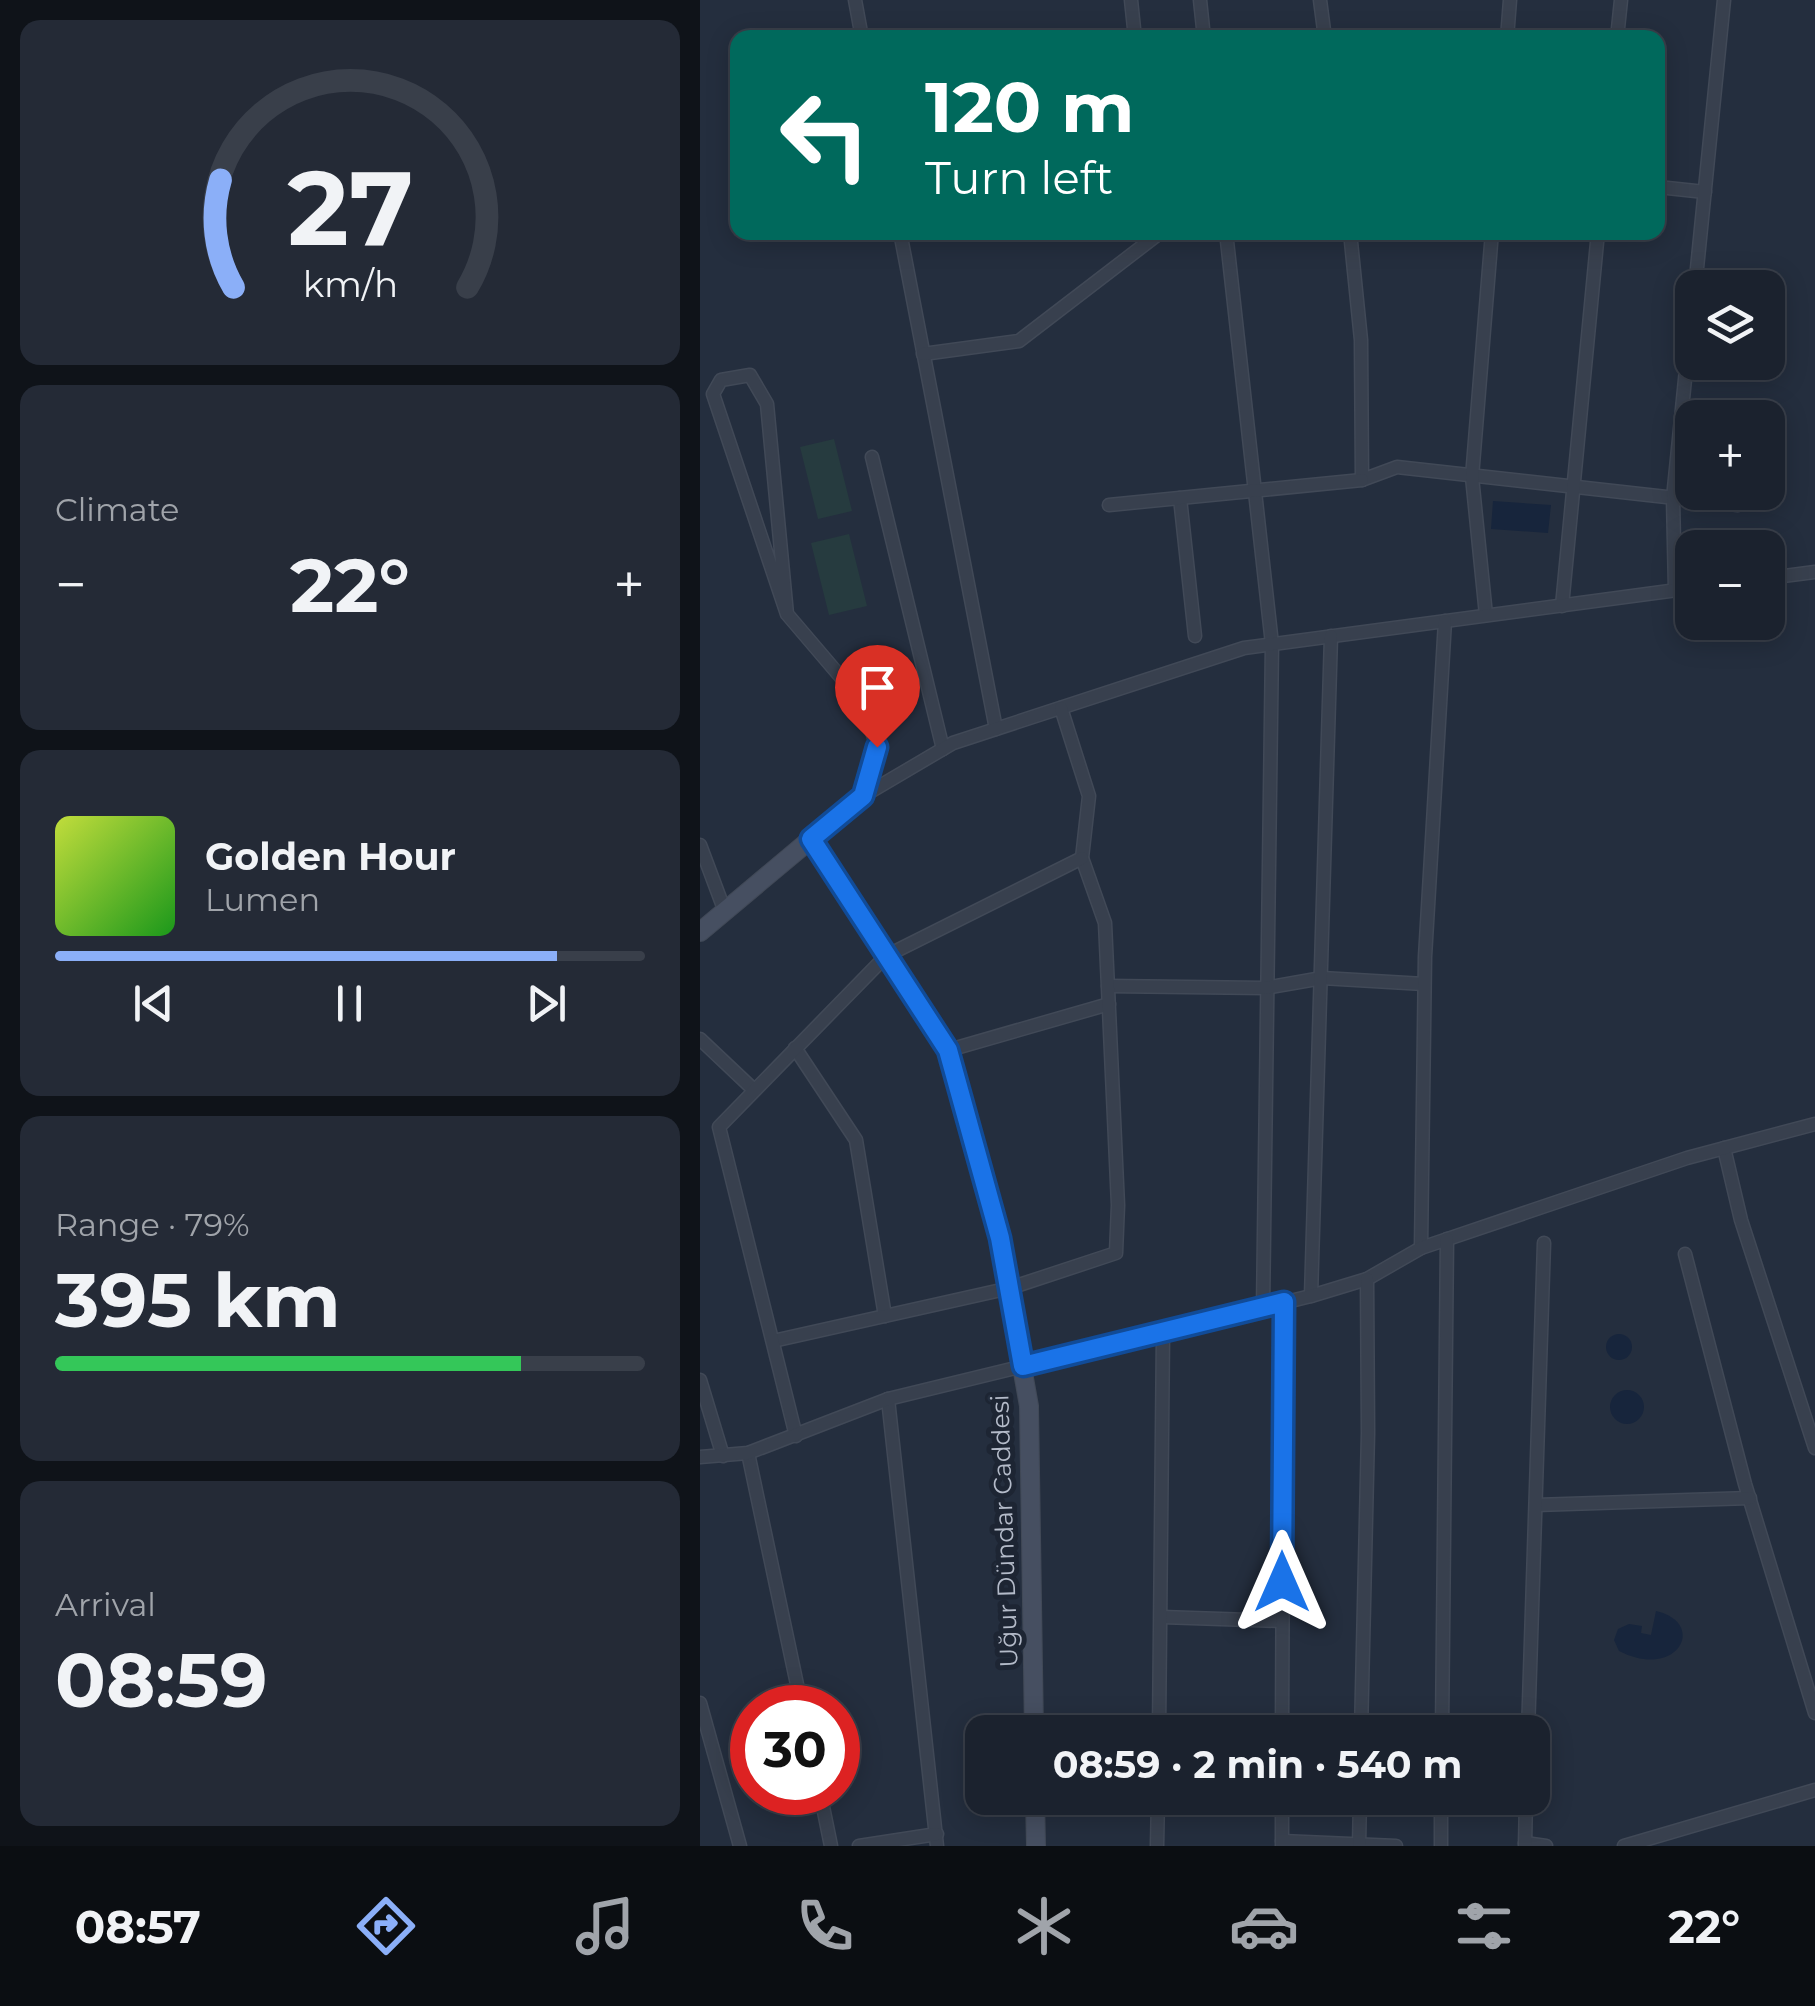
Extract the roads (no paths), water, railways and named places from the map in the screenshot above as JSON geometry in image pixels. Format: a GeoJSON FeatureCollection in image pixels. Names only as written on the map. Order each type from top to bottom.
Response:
{"type":"FeatureCollection","features":[{"type":"Feature","properties":{"kind":"street"},"geometry":{"type":"LineString","coordinates":[[855,0],[861,30]]}},
{"type":"Feature","properties":{"kind":"street"},"geometry":{"type":"LineString","coordinates":[[1131,0],[1134,30]]}},
{"type":"Feature","properties":{"kind":"street"},"geometry":{"type":"LineString","coordinates":[[1200,0],[1203,30]]}},
{"type":"Feature","properties":{"kind":"street"},"geometry":{"type":"LineString","coordinates":[[1320,0],[1325,30]]}},
{"type":"Feature","properties":{"kind":"street"},"geometry":{"type":"LineString","coordinates":[[1508,30],[1510,0]]}},
{"type":"Feature","properties":{"kind":"street"},"geometry":{"type":"LineString","coordinates":[[1618,30],[1621,0]]}},
{"type":"Feature","properties":{"kind":"street"},"geometry":{"type":"LineString","coordinates":[[1697,270],[1724,0]]}},
{"type":"Feature","properties":{"kind":"street"},"geometry":{"type":"LineString","coordinates":[[1665,188],[1705,192]]}},
{"type":"Feature","properties":{"kind":"street"},"geometry":{"type":"LineString","coordinates":[[902,240],[996,730]]}},
{"type":"Feature","properties":{"kind":"street"},"geometry":{"type":"LineString","coordinates":[[923,354],[1019,341],[1150,240]]}},
{"type":"Feature","properties":{"kind":"street"},"geometry":{"type":"LineString","coordinates":[[1227,240],[1272,644],[1262,1309]]}},
{"type":"Feature","properties":{"kind":"street"},"geometry":{"type":"LineString","coordinates":[[1351,240],[1362,340],[1362,480]]}},
{"type":"Feature","properties":{"kind":"street"},"geometry":{"type":"LineString","coordinates":[[1486,616],[1472,478],[1491,240]]}},
{"type":"Feature","properties":{"kind":"street"},"geometry":{"type":"LineString","coordinates":[[1562,606],[1597,240]]}},
{"type":"Feature","properties":{"kind":"street"},"geometry":{"type":"LineString","coordinates":[[788,614],[767,404],[750,376],[721,380],[713,394],[788,614],[862,702],[877,747],[863,796]]}},
{"type":"Feature","properties":{"kind":"street"},"geometry":{"type":"LineString","coordinates":[[700,932],[724,908],[863,796],[943,749],[996,730],[1244,648],[1674,590],[1673,498],[1685,380]]}},
{"type":"Feature","properties":{"kind":"street"},"geometry":{"type":"LineString","coordinates":[[872,457],[943,749]]}},
{"type":"Feature","properties":{"kind":"street"},"geometry":{"type":"LineString","coordinates":[[1110,505],[1362,480],[1397,467],[1673,498]]}},
{"type":"Feature","properties":{"kind":"street"},"geometry":{"type":"LineString","coordinates":[[1180,498],[1195,636]]}},
{"type":"Feature","properties":{"kind":"street"},"geometry":{"type":"LineString","coordinates":[[1785,576],[1815,572]]}},
{"type":"Feature","properties":{"kind":"street"},"geometry":{"type":"LineString","coordinates":[[1421,1248],[1424,984],[1445,621]]}},
{"type":"Feature","properties":{"kind":"street"},"geometry":{"type":"LineString","coordinates":[[1311,1296],[1331,636]]}},
{"type":"Feature","properties":{"kind":"street"},"geometry":{"type":"LineString","coordinates":[[773,1341],[1010,1288],[1116,1253],[1118,1204],[1105,923],[1082,858],[1089,796],[1061,708]]}},
{"type":"Feature","properties":{"kind":"street","name":"Uğur Dündar Caddesi"},"geometry":{"type":"LineString","coordinates":[[811,839],[948,1050],[1010,1288],[1029,1406],[1034,1715]]}},
{"type":"Feature","properties":{"kind":"street"},"geometry":{"type":"LineString","coordinates":[[700,845],[724,908]]}},
{"type":"Feature","properties":{"kind":"street"},"geometry":{"type":"LineString","coordinates":[[796,1436],[719,1127],[886,956],[1082,858]]}},
{"type":"Feature","properties":{"kind":"street"},"geometry":{"type":"LineString","coordinates":[[1108,986],[1265,988],[1322,978],[1424,984]]}},
{"type":"Feature","properties":{"kind":"street"},"geometry":{"type":"LineString","coordinates":[[948,1050],[1109,1004]]}},
{"type":"Feature","properties":{"kind":"street"},"geometry":{"type":"LineString","coordinates":[[700,1039],[754,1090]]}},
{"type":"Feature","properties":{"kind":"street"},"geometry":{"type":"LineString","coordinates":[[795,1048],[856,1140],[885,1316]]}},
{"type":"Feature","properties":{"kind":"street"},"geometry":{"type":"LineString","coordinates":[[700,1457],[748,1453],[888,1399],[1311,1296],[1367,1279],[1421,1248],[1724,1148],[1815,1124]]}},
{"type":"Feature","properties":{"kind":"street"},"geometry":{"type":"LineString","coordinates":[[1724,1148],[1741,1220],[1815,1448]]}},
{"type":"Feature","properties":{"kind":"street"},"geometry":{"type":"LineString","coordinates":[[1442,1715],[1448,1239]]}},
{"type":"Feature","properties":{"kind":"street"},"geometry":{"type":"LineString","coordinates":[[1529,1715],[1544,1243]]}},
{"type":"Feature","properties":{"kind":"street"},"geometry":{"type":"LineString","coordinates":[[1686,1254],[1750,1498],[1815,1712]]}},
{"type":"Feature","properties":{"kind":"street"},"geometry":{"type":"LineString","coordinates":[[1362,1715],[1367,1279]]}},
{"type":"Feature","properties":{"kind":"street"},"geometry":{"type":"LineString","coordinates":[[1282,1715],[1284,1302]]}},
{"type":"Feature","properties":{"kind":"street"},"geometry":{"type":"LineString","coordinates":[[1159,1715],[1164,1333]]}},
{"type":"Feature","properties":{"kind":"street"},"geometry":{"type":"LineString","coordinates":[[700,1380],[722,1456]]}},
{"type":"Feature","properties":{"kind":"street"},"geometry":{"type":"LineString","coordinates":[[859,1846],[937,1840],[888,1399]]}},
{"type":"Feature","properties":{"kind":"street"},"geometry":{"type":"LineString","coordinates":[[748,1453],[797,1685]]}},
{"type":"Feature","properties":{"kind":"street"},"geometry":{"type":"LineString","coordinates":[[1536,1505],[1750,1498]]}},
{"type":"Feature","properties":{"kind":"street"},"geometry":{"type":"LineString","coordinates":[[1162,1617],[1282,1622]]}},
{"type":"Feature","properties":{"kind":"street"},"geometry":{"type":"LineString","coordinates":[[700,1703],[740,1846]]}},
{"type":"Feature","properties":{"kind":"street"},"geometry":{"type":"LineString","coordinates":[[1624,1846],[1815,1790]]}},
{"type":"Feature","properties":{"kind":"street"},"geometry":{"type":"LineString","coordinates":[[825,1815],[832,1846]]}},
{"type":"Feature","properties":{"kind":"street"},"geometry":{"type":"LineString","coordinates":[[1036,1815],[1036,1846]]}},
{"type":"Feature","properties":{"kind":"street"},"geometry":{"type":"LineString","coordinates":[[1157,1846],[1158,1815]]}},
{"type":"Feature","properties":{"kind":"street"},"geometry":{"type":"LineString","coordinates":[[1282,1815],[1282,1844],[1396,1846]]}},
{"type":"Feature","properties":{"kind":"street"},"geometry":{"type":"LineString","coordinates":[[1359,1845],[1360,1815]]}},
{"type":"Feature","properties":{"kind":"street"},"geometry":{"type":"LineString","coordinates":[[1441,1846],[1442,1815]]}},
{"type":"Feature","properties":{"kind":"street"},"geometry":{"type":"LineString","coordinates":[[1526,1815],[1525,1844],[1546,1846]]}},
{"type":"Feature","properties":{"kind":"water"},"geometry":{"type":"Polygon","coordinates":[[[1493,501],[1551,505],[1548,533],[1491,529],[1493,501]]]}},
{"type":"Feature","properties":{"kind":"water"},"geometry":{"type":"Polygon","coordinates":[[[1619,1334],[1629,1337],[1629,1357],[1619,1360],[1609,1357],[1606,1347],[1609,1337],[1619,1334]]]}},
{"type":"Feature","properties":{"kind":"water"},"geometry":{"type":"Polygon","coordinates":[[[1627,1390],[1639,1395],[1644,1407],[1639,1419],[1627,1424],[1615,1419],[1610,1407],[1615,1395],[1627,1390]]]}},
{"type":"Feature","properties":{"kind":"water"},"geometry":{"type":"Polygon","coordinates":[[[1656,1611],[1672,1617],[1680,1627],[1683,1637],[1679,1647],[1657,1659],[1619,1651],[1614,1640],[1618,1629],[1629,1624],[1642,1626],[1641,1633],[1651,1635],[1656,1611]]]}}]}
